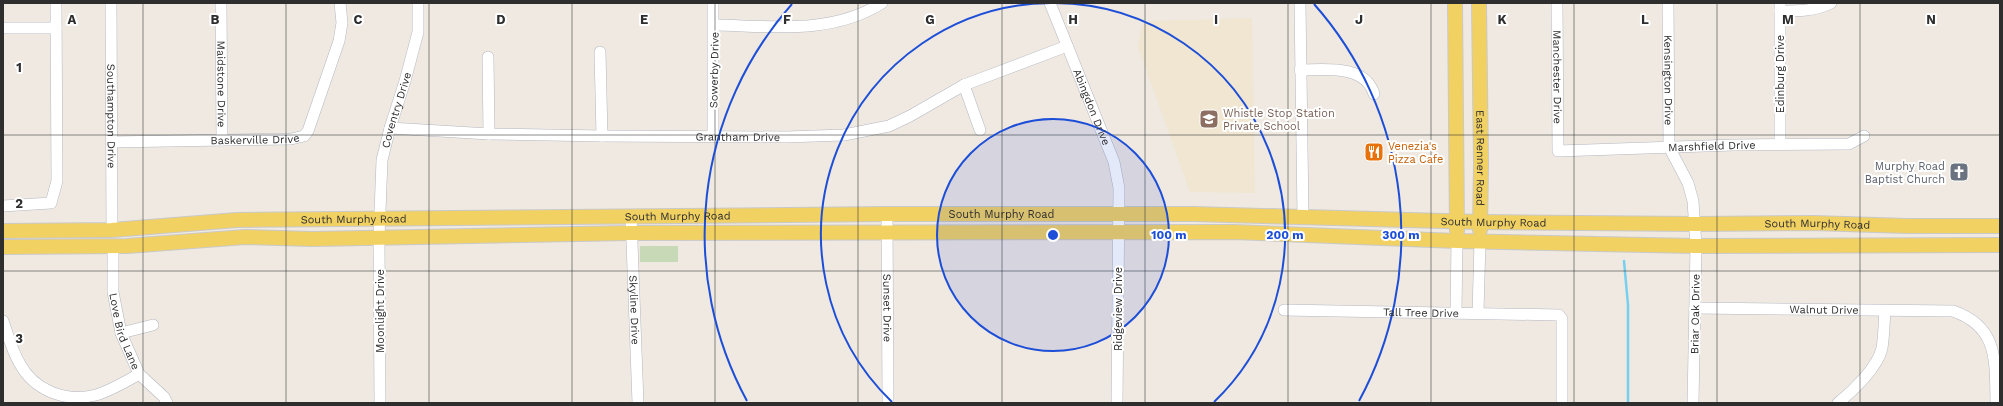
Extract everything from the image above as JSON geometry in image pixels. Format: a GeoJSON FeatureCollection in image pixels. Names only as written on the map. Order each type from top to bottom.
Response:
{"type":"FeatureCollection","features":[{"type":"Feature","properties":{"kind":"main road"},"geometry":{"type":"LineString","coordinates":[[1455,3],[1457,241]]}},
{"type":"Feature","properties":{"kind":"main road","name":"East Renner Road"},"geometry":{"type":"LineString","coordinates":[[1479,3],[1481,164],[1480,241]]}},
{"type":"Feature","properties":{"kind":"main road","name":"South Murphy Road"},"geometry":{"type":"LineString","coordinates":[[3,231],[112,230],[237,220],[887,214],[1118,214],[1303,216],[1480,222],[1694,224],[1813,222],[1895,225],[2000,226]]}},
{"type":"Feature","properties":{"kind":"main road"},"geometry":{"type":"LineString","coordinates":[[1895,225],[1895,245]]}},
{"type":"Feature","properties":{"kind":"main road"},"geometry":{"type":"LineString","coordinates":[[112,230],[113,246]]}},
{"type":"Feature","properties":{"kind":"main road","name":"South Murphy Road"},"geometry":{"type":"LineString","coordinates":[[3,246],[113,246],[245,237],[379,237],[631,233],[887,234],[1234,232],[1457,241],[1696,246],[2000,245]]}},
{"type":"Feature","properties":{"kind":"street"},"geometry":{"type":"LineString","coordinates":[[3,206],[51,203],[58,181],[56,3]]}},
{"type":"Feature","properties":{"kind":"street","name":"Southampton Drive"},"geometry":{"type":"LineString","coordinates":[[110,3],[112,230]]}},
{"type":"Feature","properties":{"kind":"street","name":"Maidstone Drive"},"geometry":{"type":"LineString","coordinates":[[221,3],[222,140]]}},
{"type":"Feature","properties":{"kind":"street","name":"Baskerville Drive"},"geometry":{"type":"LineString","coordinates":[[112,142],[291,139],[304,136],[308,131],[339,41],[342,23],[340,3]]}},
{"type":"Feature","properties":{"kind":"street","name":"Coventry Drive"},"geometry":{"type":"LineString","coordinates":[[381,219],[382,160],[418,32],[418,3]]}},
{"type":"Feature","properties":{"kind":"street","name":"Sowerby Drive"},"geometry":{"type":"LineString","coordinates":[[713,3],[713,136]]}},
{"type":"Feature","properties":{"kind":"street"},"geometry":{"type":"LineString","coordinates":[[714,25],[813,27],[853,18],[882,3]]}},
{"type":"Feature","properties":{"kind":"street","name":"Abingdon Drive"},"geometry":{"type":"LineString","coordinates":[[1050,3],[1114,162],[1119,188],[1118,214]]}},
{"type":"Feature","properties":{"kind":"street"},"geometry":{"type":"LineString","coordinates":[[1300,3],[1303,216]]}},
{"type":"Feature","properties":{"kind":"street","name":"Manchester Drive"},"geometry":{"type":"LineString","coordinates":[[1557,3],[1558,151]]}},
{"type":"Feature","properties":{"kind":"street","name":"Kensington Drive"},"geometry":{"type":"LineString","coordinates":[[1668,3],[1669,147],[1688,183],[1693,201],[1694,224]]}},
{"type":"Feature","properties":{"kind":"street"},"geometry":{"type":"LineString","coordinates":[[1780,7],[1806,11],[1832,3]]}},
{"type":"Feature","properties":{"kind":"street","name":"Edinburg Drive"},"geometry":{"type":"LineString","coordinates":[[1780,7],[1780,144]]}},
{"type":"Feature","properties":{"kind":"street"},"geometry":{"type":"LineString","coordinates":[[3,28],[56,28]]}},
{"type":"Feature","properties":{"kind":"street","name":"Grantham Drive"},"geometry":{"type":"LineString","coordinates":[[390,128],[490,134],[602,136],[816,137],[844,135],[867,132],[889,126],[910,116],[964,85],[1067,46]]}},
{"type":"Feature","properties":{"kind":"street"},"geometry":{"type":"LineString","coordinates":[[600,52],[602,136]]}},
{"type":"Feature","properties":{"kind":"street"},"geometry":{"type":"LineString","coordinates":[[488,57],[490,134]]}},
{"type":"Feature","properties":{"kind":"street"},"geometry":{"type":"LineString","coordinates":[[1300,70],[1332,70],[1353,72],[1367,80],[1374,94]]}},
{"type":"Feature","properties":{"kind":"street"},"geometry":{"type":"LineString","coordinates":[[964,85],[980,130]]}},
{"type":"Feature","properties":{"kind":"street","name":"Marshfield Drive"},"geometry":{"type":"LineString","coordinates":[[1558,151],[1780,144],[1849,144],[1864,136]]}},
{"type":"Feature","properties":{"kind":"street","name":"Sunset Drive"},"geometry":{"type":"LineString","coordinates":[[887,214],[888,403]]}},
{"type":"Feature","properties":{"kind":"street","name":"Ridgeview Drive"},"geometry":{"type":"LineString","coordinates":[[1117,403],[1118,214]]}},
{"type":"Feature","properties":{"kind":"street","name":"Skyline Drive"},"geometry":{"type":"LineString","coordinates":[[631,216],[638,403]]}},
{"type":"Feature","properties":{"kind":"street","name":"Moonlight Drive"},"geometry":{"type":"LineString","coordinates":[[380,403],[379,237],[381,219]]}},
{"type":"Feature","properties":{"kind":"street","name":"Briar Oak Drive"},"geometry":{"type":"LineString","coordinates":[[1693,403],[1696,246],[1694,224]]}},
{"type":"Feature","properties":{"kind":"street"},"geometry":{"type":"LineString","coordinates":[[1456,313],[1457,241]]}},
{"type":"Feature","properties":{"kind":"street","name":"East Renner Road"},"geometry":{"type":"LineString","coordinates":[[1478,313],[1480,241]]}},
{"type":"Feature","properties":{"kind":"street","name":"Love Bird Lane"},"geometry":{"type":"LineString","coordinates":[[113,246],[112,292],[120,333],[139,374],[164,397],[167,403]]}},
{"type":"Feature","properties":{"kind":"street","name":"Walnut Drive"},"geometry":{"type":"LineString","coordinates":[[1694,308],[1953,311],[1967,316],[1979,324],[1987,334],[1992,346],[1996,403]]}},
{"type":"Feature","properties":{"kind":"street","name":"Tall Tree Drive"},"geometry":{"type":"LineString","coordinates":[[1284,310],[1559,314],[1562,319],[1562,403]]}},
{"type":"Feature","properties":{"kind":"street"},"geometry":{"type":"LineString","coordinates":[[1838,403],[1850,393],[1875,362],[1882,349],[1884,311]]}},
{"type":"Feature","properties":{"kind":"street"},"geometry":{"type":"LineString","coordinates":[[3,321],[19,363],[30,380],[42,388],[60,396],[78,399],[94,397],[112,390],[139,374]]}},
{"type":"Feature","properties":{"kind":"street"},"geometry":{"type":"LineString","coordinates":[[120,333],[153,325]]}},
{"type":"Feature","properties":{"kind":"shaded area","name":"Whistle Stop Station Private School"},"geometry":{"type":"Polygon","coordinates":[[[1252,18],[1255,193],[1190,192],[1138,47],[1142,25],[1150,21],[1252,18]]]}},
{"type":"Feature","properties":{"kind":"green space"},"geometry":{"type":"Polygon","coordinates":[[[640,246],[678,246],[678,262],[640,262],[640,246]]]}},
{"type":"Feature","properties":{"kind":"waterway"},"geometry":{"type":"LineString","coordinates":[[1624,261],[1628,305],[1628,403]]}},
{"type":"Feature","properties":{"kind":"place","name":"Whistle Stop Station Private School"},"geometry":{"type":"Point","coordinates":[1209,119]}},
{"type":"Feature","properties":{"kind":"place","name":"Venezia's Pizza Cafe"},"geometry":{"type":"Point","coordinates":[1374,152]}},
{"type":"Feature","properties":{"kind":"place","name":"Murphy Road Baptist Church"},"geometry":{"type":"Point","coordinates":[1959,172]}}]}
